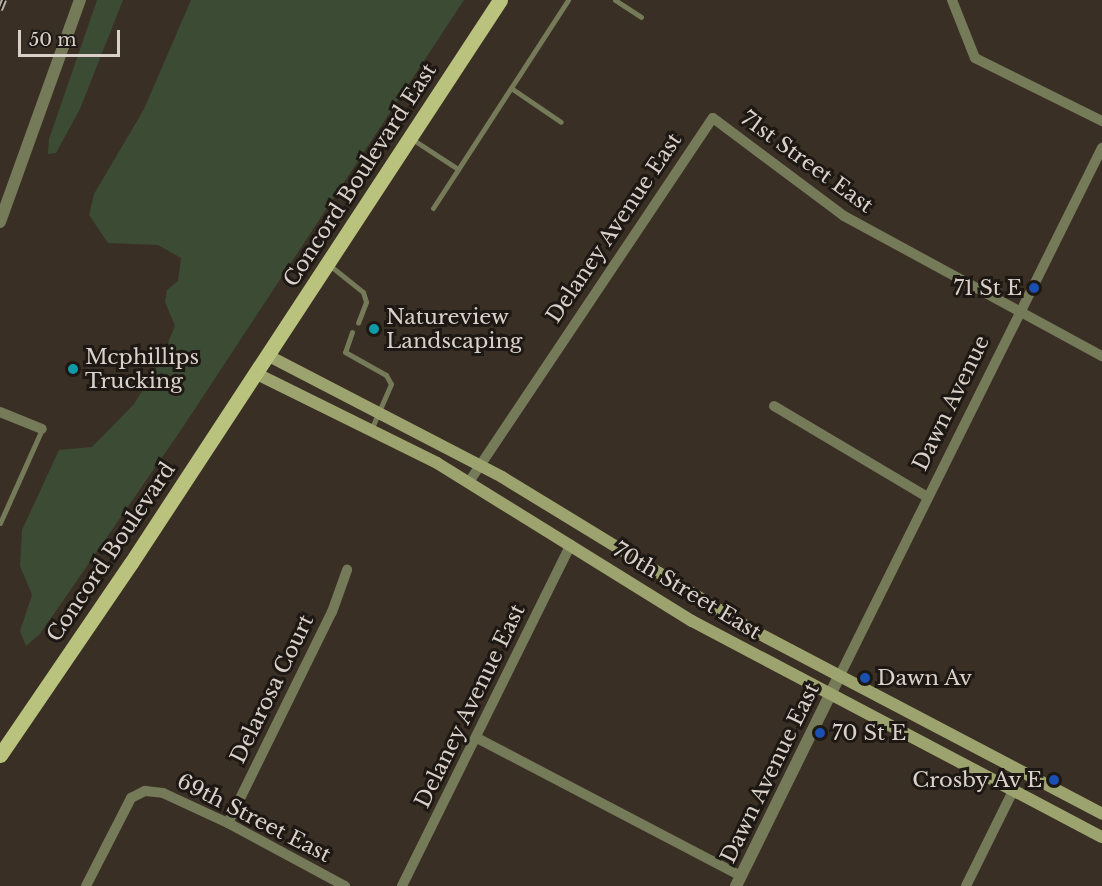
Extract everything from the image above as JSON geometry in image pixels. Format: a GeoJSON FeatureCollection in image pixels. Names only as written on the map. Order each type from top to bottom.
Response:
{"type":"FeatureCollection","features":[{"type":"Feature","properties":{"kind":"main road","name":"Concord Boulevard East"},"geometry":{"type":"LineString","coordinates":[[255,373],[500,0]]}},
{"type":"Feature","properties":{"kind":"main road","name":"70th Street East"},"geometry":{"type":"LineString","coordinates":[[267,355],[478,464],[690,595],[839,677],[1102,814]]}},
{"type":"Feature","properties":{"kind":"main road","name":"70th Street East"},"geometry":{"type":"LineString","coordinates":[[255,373],[371,430],[469,482],[572,544],[692,621],[829,696],[1102,837]]}},
{"type":"Feature","properties":{"kind":"main road","name":"Concord Boulevard"},"geometry":{"type":"LineString","coordinates":[[0,754],[255,373]]}},
{"type":"Feature","properties":{"kind":"street"},"geometry":{"type":"LineString","coordinates":[[0,222],[80,0]]}},
{"type":"Feature","properties":{"kind":"street"},"geometry":{"type":"LineString","coordinates":[[952,0],[975,58],[1102,121]]}},
{"type":"Feature","properties":{"kind":"street","name":"71st Street East"},"geometry":{"type":"LineString","coordinates":[[713,118],[844,216],[1102,356]]}},
{"type":"Feature","properties":{"kind":"street","name":"Delaney Avenue East"},"geometry":{"type":"LineString","coordinates":[[469,482],[478,464],[713,118]]}},
{"type":"Feature","properties":{"kind":"street","name":"Dawn Avenue"},"geometry":{"type":"LineString","coordinates":[[839,677],[1019,310],[1102,148]]}},
{"type":"Feature","properties":{"kind":"street"},"geometry":{"type":"LineString","coordinates":[[774,406],[927,497]]}},
{"type":"Feature","properties":{"kind":"street"},"geometry":{"type":"LineString","coordinates":[[0,412],[42,429]]}},
{"type":"Feature","properties":{"kind":"street","name":"Delaney Avenue East"},"geometry":{"type":"LineString","coordinates":[[402,886],[572,544]]}},
{"type":"Feature","properties":{"kind":"street","name":"Delarosa Court"},"geometry":{"type":"LineString","coordinates":[[228,824],[332,612],[347,570]]}},
{"type":"Feature","properties":{"kind":"street","name":"Dawn Avenue East"},"geometry":{"type":"LineString","coordinates":[[739,881],[839,677]]}},
{"type":"Feature","properties":{"kind":"street"},"geometry":{"type":"LineString","coordinates":[[477,738],[739,881]]}},
{"type":"Feature","properties":{"kind":"street","name":"69th Street East"},"geometry":{"type":"LineString","coordinates":[[86,886],[131,798],[145,791],[163,794],[228,824],[345,886]]}},
{"type":"Feature","properties":{"kind":"street"},"geometry":{"type":"LineString","coordinates":[[966,886],[1013,791]]}},
{"type":"Feature","properties":{"kind":"lane"},"geometry":{"type":"LineString","coordinates":[[433,208],[568,0]]}},
{"type":"Feature","properties":{"kind":"lane"},"geometry":{"type":"LineString","coordinates":[[615,0],[641,17]]}},
{"type":"Feature","properties":{"kind":"lane"},"geometry":{"type":"LineString","coordinates":[[511,88],[561,122]]}},
{"type":"Feature","properties":{"kind":"lane"},"geometry":{"type":"LineString","coordinates":[[409,138],[458,169]]}},
{"type":"Feature","properties":{"kind":"lane"},"geometry":{"type":"LineString","coordinates":[[327,263],[363,292],[366,302],[358,323]]}},
{"type":"Feature","properties":{"kind":"lane"},"geometry":{"type":"LineString","coordinates":[[352,332],[345,352],[386,375],[391,384],[371,430]]}},
{"type":"Feature","properties":{"kind":"lane"},"geometry":{"type":"LineString","coordinates":[[0,523],[42,429]]}},
{"type":"Feature","properties":{"kind":"green space"},"geometry":{"type":"Polygon","coordinates":[[[97,0],[123,0],[80,109],[56,153],[48,154],[49,139],[97,0]]]}},
{"type":"Feature","properties":{"kind":"green space"},"geometry":{"type":"Polygon","coordinates":[[[191,0],[464,0],[183,427],[40,634],[26,646],[20,631],[32,595],[20,566],[22,530],[59,450],[92,447],[134,404],[160,362],[175,326],[165,302],[167,290],[178,281],[181,258],[158,245],[108,243],[89,215],[94,194],[144,109],[191,0]]]}},
{"type":"Feature","properties":{"kind":"railway"},"geometry":{"type":"LineString","coordinates":[[0,10],[4,0]]}},
{"type":"Feature","properties":{"kind":"place","name":"71 St E"},"geometry":{"type":"Point","coordinates":[1034,288]}},
{"type":"Feature","properties":{"kind":"place","name":"Natureview Landscaping"},"geometry":{"type":"Point","coordinates":[374,329]}},
{"type":"Feature","properties":{"kind":"place","name":"Mcphillips Trucking"},"geometry":{"type":"Point","coordinates":[73,369]}},
{"type":"Feature","properties":{"kind":"place","name":"Dawn Av"},"geometry":{"type":"Point","coordinates":[865,678]}},
{"type":"Feature","properties":{"kind":"place","name":"70 St E"},"geometry":{"type":"Point","coordinates":[820,733]}},
{"type":"Feature","properties":{"kind":"place","name":"Crosby Av E"},"geometry":{"type":"Point","coordinates":[1054,780]}}]}
